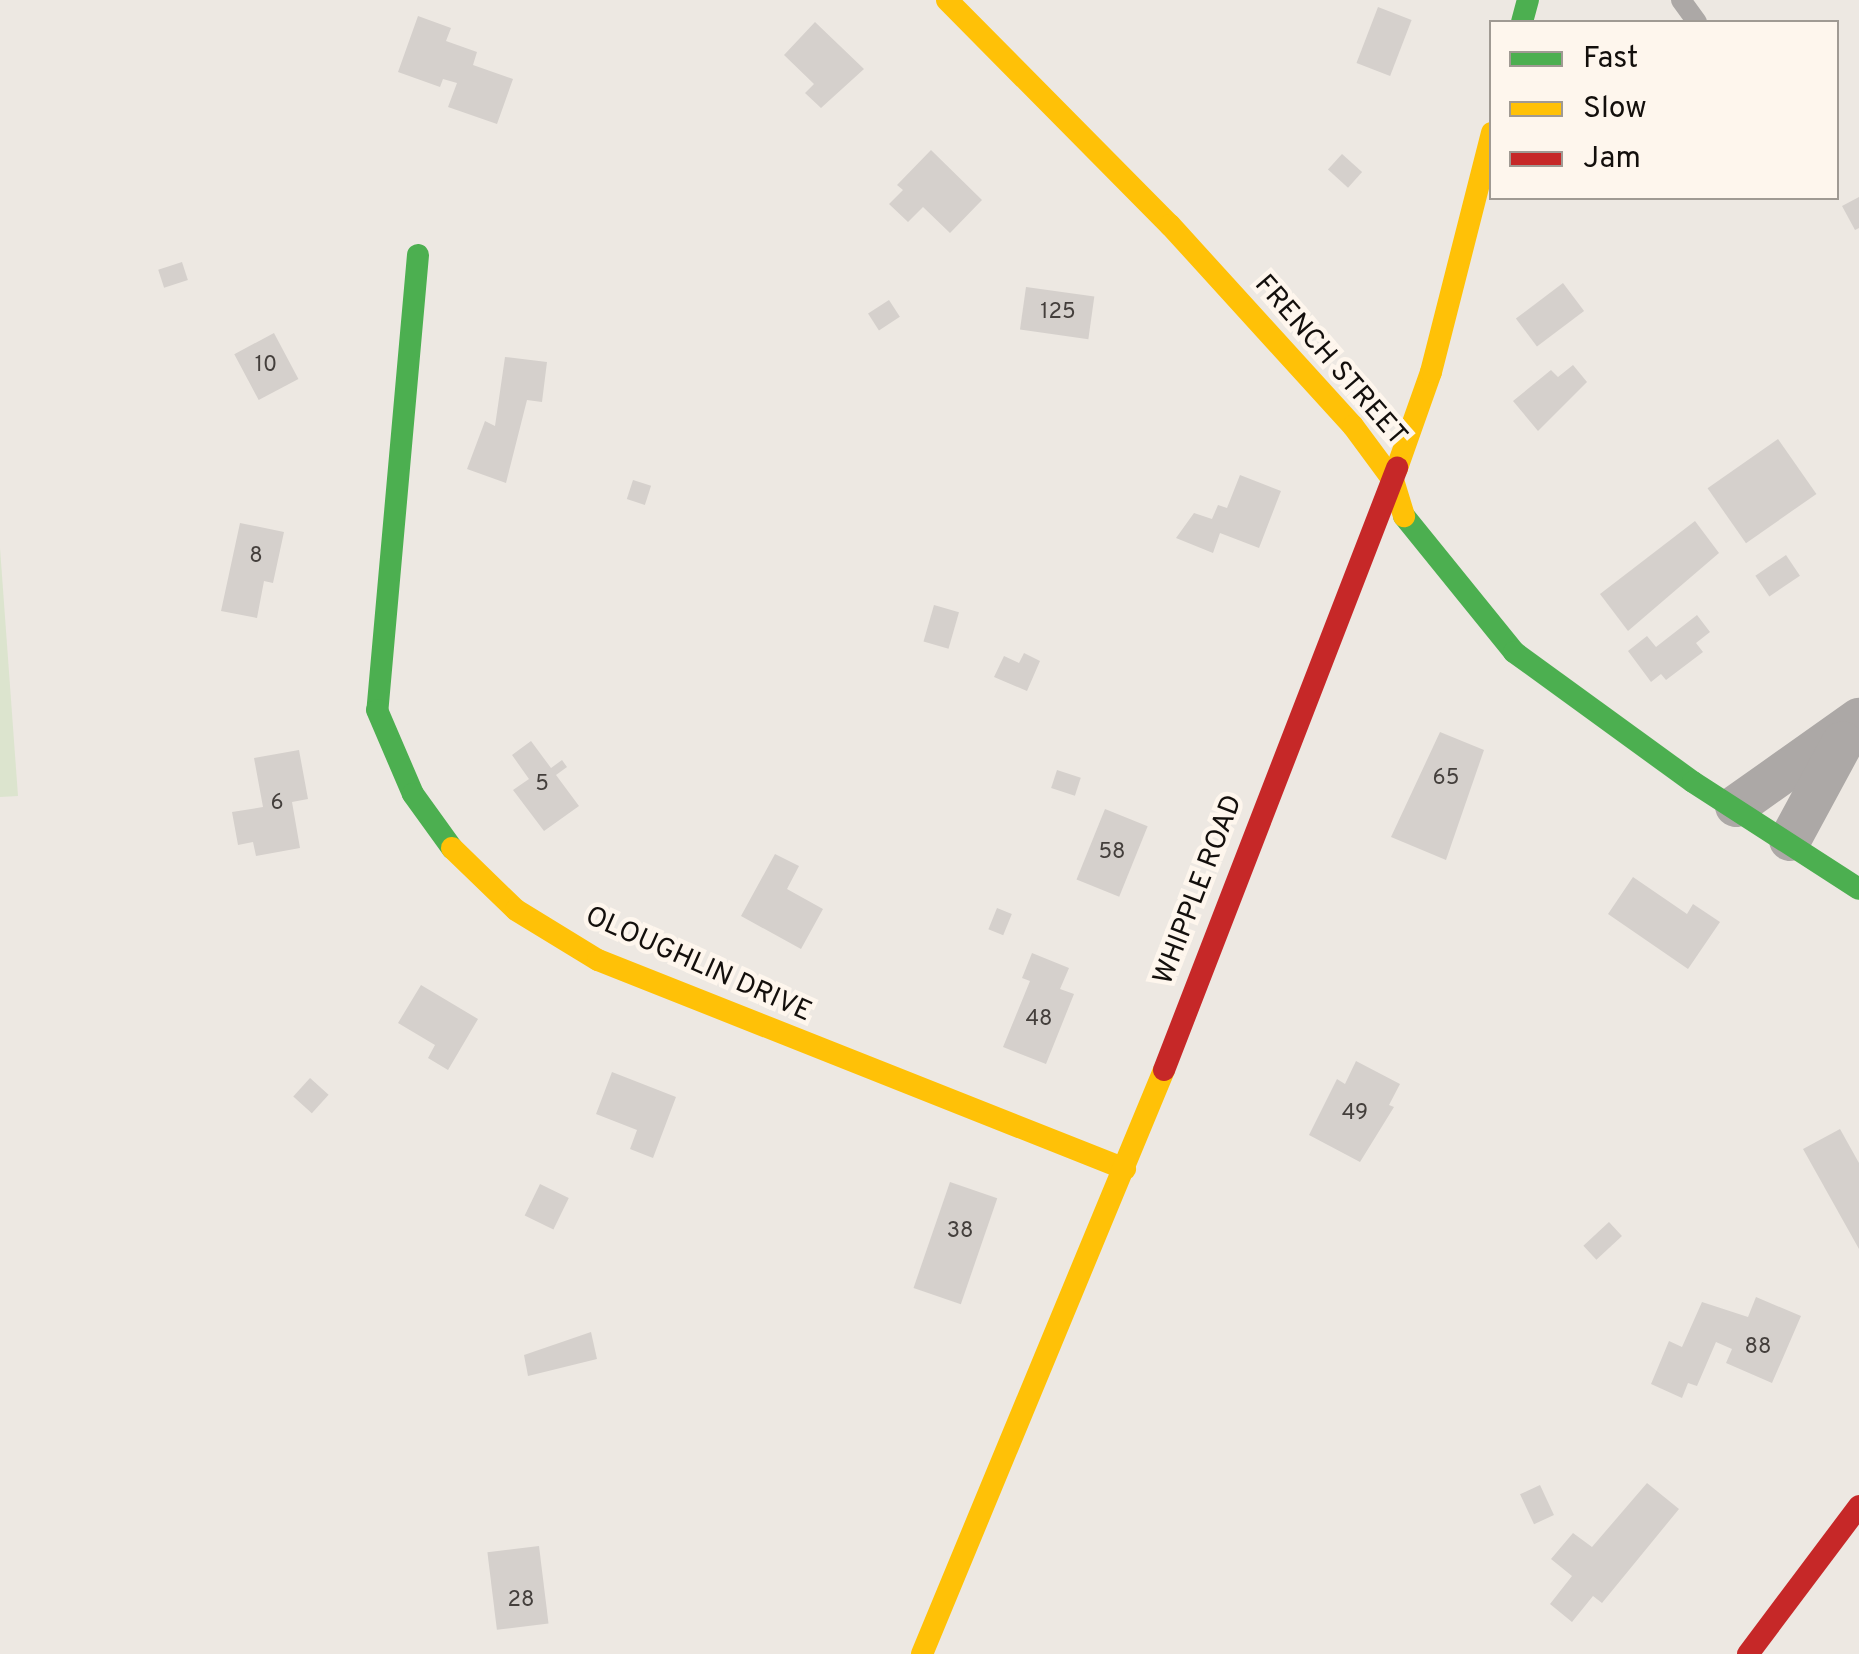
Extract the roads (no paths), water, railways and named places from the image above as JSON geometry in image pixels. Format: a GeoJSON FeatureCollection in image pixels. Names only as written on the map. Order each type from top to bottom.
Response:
{"type":"FeatureCollection","features":[{"type":"Feature","properties":{"kind":"street","name":"FRENCH STREET"},"geometry":{"type":"LineString","coordinates":[[948,0],[1170,225],[1353,426],[1393,480],[1406,528],[1514,652],[1859,889]]}},
{"type":"Feature","properties":{"kind":"street","name":"WHIPPLE ROAD"},"geometry":{"type":"LineString","coordinates":[[922,1654],[1125,1169],[1393,480],[1430,372],[1489,145]]}},
{"type":"Feature","properties":{"kind":"street","name":"OLOUGHLIN DRIVE"},"geometry":{"type":"LineString","coordinates":[[418,255],[378,710],[414,794],[460,860],[516,910],[598,960],[1125,1169]]}},
{"type":"Feature","properties":{"kind":"street"},"geometry":{"type":"LineString","coordinates":[[1736,806],[1858,720]]}},
{"type":"Feature","properties":{"kind":"street"},"geometry":{"type":"LineString","coordinates":[[1790,840],[1810,793],[1858,720]]}},
{"type":"Feature","properties":{"kind":"street"},"geometry":{"type":"LineString","coordinates":[[1748,1654],[1859,1506]]}},
{"type":"Feature","properties":{"kind":"lane"},"geometry":{"type":"LineString","coordinates":[[1681,0],[1696,20]]}}]}
